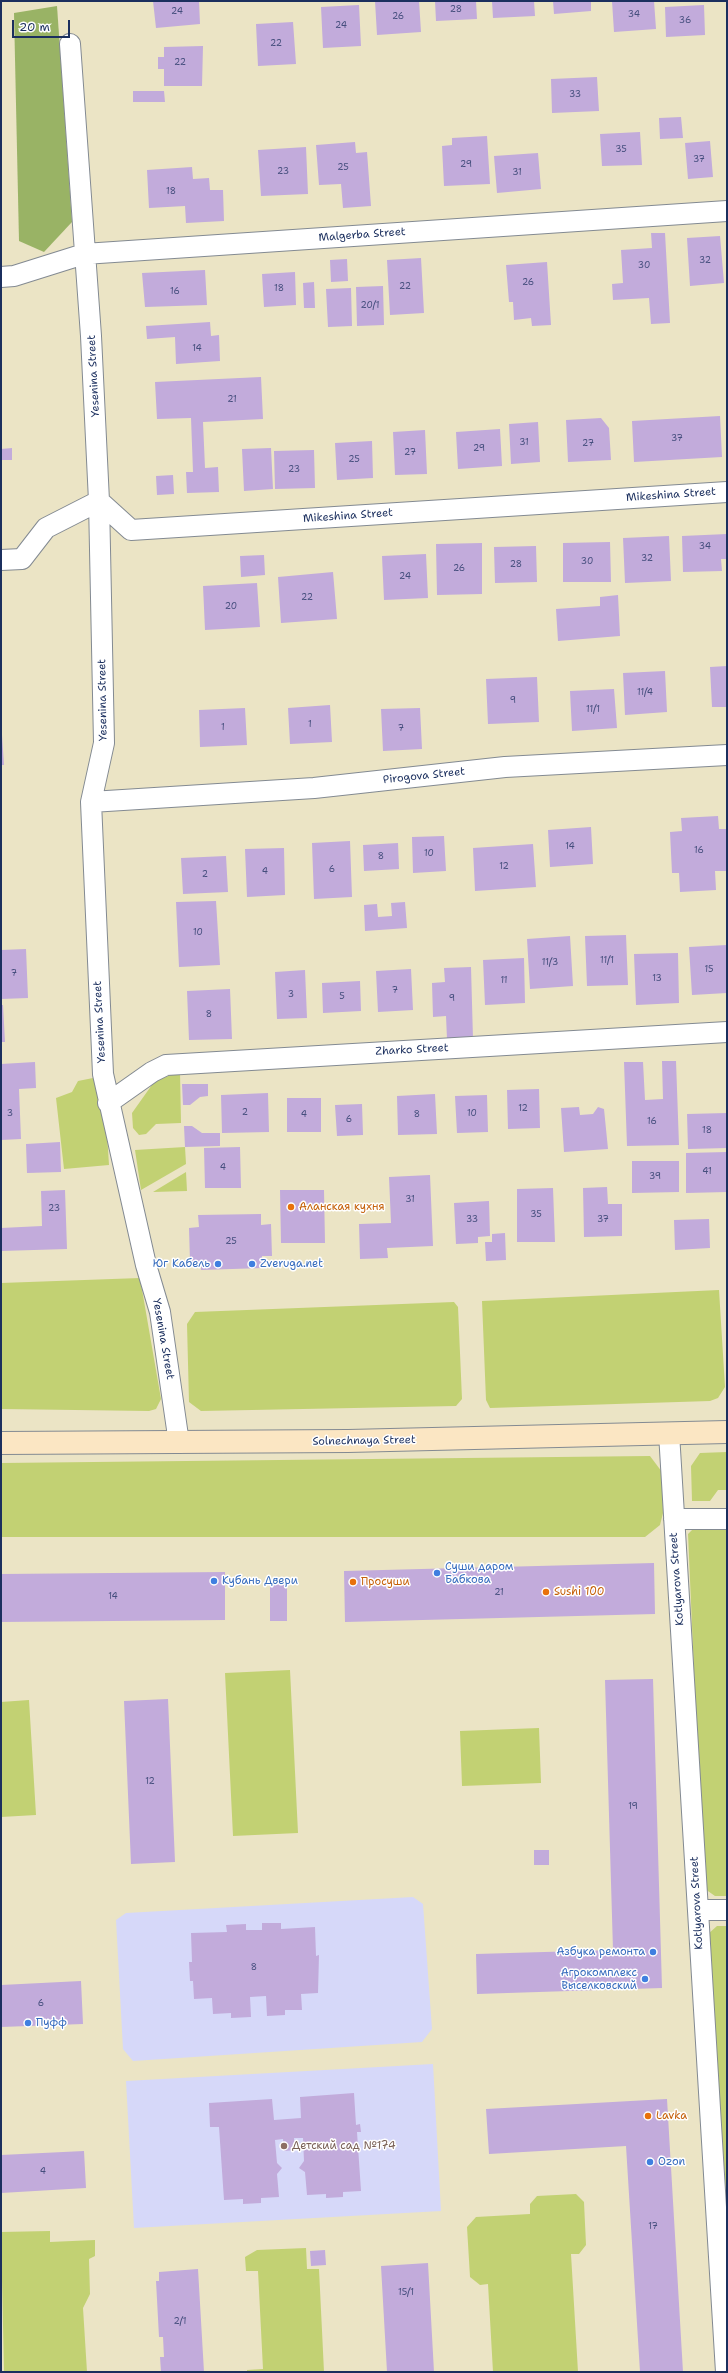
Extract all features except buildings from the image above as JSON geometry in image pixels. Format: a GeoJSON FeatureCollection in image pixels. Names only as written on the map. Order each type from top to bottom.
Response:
{"type":"FeatureCollection","features":[{"type":"Feature","properties":{"kind":"main road","name":"Solnechnaya Street"},"geometry":{"type":"LineString","coordinates":[[1,1442],[356,1441],[727,1432]]}},
{"type":"Feature","properties":{"kind":"street","name":"Yesenina Street"},"geometry":{"type":"LineString","coordinates":[[70,44],[84,254],[92,336],[99,501],[104,743],[91,802],[101,1046],[108,1103],[146,1265],[160,1312],[179,1442]]}},
{"type":"Feature","properties":{"kind":"street","name":"Malgerba Street"},"geometry":{"type":"LineString","coordinates":[[1,277],[14,276],[84,254],[727,211]]}},
{"type":"Feature","properties":{"kind":"street","name":"Mikeshina Street"},"geometry":{"type":"LineString","coordinates":[[99,501],[131,530],[727,492]]}},
{"type":"Feature","properties":{"kind":"street"},"geometry":{"type":"LineString","coordinates":[[1,560],[22,559],[46,528],[99,501]]}},
{"type":"Feature","properties":{"kind":"street","name":"Pirogova Street"},"geometry":{"type":"LineString","coordinates":[[91,802],[314,788],[505,767],[727,755]]}},
{"type":"Feature","properties":{"kind":"street","name":"Zharko Street"},"geometry":{"type":"LineString","coordinates":[[108,1103],[152,1072],[166,1065],[727,1032]]}},
{"type":"Feature","properties":{"kind":"street","name":"Kotlyarova Street"},"geometry":{"type":"LineString","coordinates":[[669,1433],[726,2372]]}},
{"type":"Feature","properties":{"kind":"street"},"geometry":{"type":"LineString","coordinates":[[674,1520],[727,1519]]}},
{"type":"Feature","properties":{"kind":"street"},"geometry":{"type":"LineString","coordinates":[[698,1910],[727,1910]]}},
{"type":"Feature","properties":{"kind":"shaded area"},"geometry":{"type":"Polygon","coordinates":[[[413,1897],[423,1904],[432,2029],[422,2042],[133,2061],[123,2049],[116,1920],[126,1913],[413,1897]]]}},
{"type":"Feature","properties":{"kind":"shaded area","name":"Детский сад №174"},"geometry":{"type":"Polygon","coordinates":[[[433,2064],[441,2211],[134,2228],[126,2081],[433,2064]]]}},
{"type":"Feature","properties":{"kind":"green space"},"geometry":{"type":"Polygon","coordinates":[[[57,6],[72,222],[44,252],[19,241],[14,13],[57,6]]]}},
{"type":"Feature","properties":{"kind":"green space"},"geometry":{"type":"Polygon","coordinates":[[[180,1071],[181,1123],[156,1124],[146,1134],[139,1135],[133,1128],[132,1113],[154,1082],[180,1071]]]}},
{"type":"Feature","properties":{"kind":"green space"},"geometry":{"type":"Polygon","coordinates":[[[93,1078],[104,1088],[109,1165],[64,1169],[56,1098],[72,1092],[78,1081],[93,1078]]]}},
{"type":"Feature","properties":{"kind":"green space"},"geometry":{"type":"Polygon","coordinates":[[[185,1147],[186,1164],[141,1190],[135,1150],[185,1147]]]}},
{"type":"Feature","properties":{"kind":"green space"},"geometry":{"type":"Polygon","coordinates":[[[186,1172],[187,1191],[153,1192],[186,1172]]]}},
{"type":"Feature","properties":{"kind":"green space"},"geometry":{"type":"Polygon","coordinates":[[[140,1278],[161,1399],[156,1409],[149,1411],[1,1409],[1,1283],[140,1278]]]}},
{"type":"Feature","properties":{"kind":"green space"},"geometry":{"type":"Polygon","coordinates":[[[719,1290],[725,1387],[718,1398],[710,1401],[490,1408],[486,1400],[482,1301],[719,1290]]]}},
{"type":"Feature","properties":{"kind":"green space"},"geometry":{"type":"Polygon","coordinates":[[[454,1302],[458,1307],[462,1399],[456,1406],[201,1411],[189,1402],[187,1324],[195,1312],[454,1302]]]}},
{"type":"Feature","properties":{"kind":"green space"},"geometry":{"type":"Polygon","coordinates":[[[727,1452],[727,1490],[718,1490],[710,1501],[692,1501],[691,1466],[700,1453],[727,1452]]]}},
{"type":"Feature","properties":{"kind":"green space"},"geometry":{"type":"Polygon","coordinates":[[[650,1456],[662,1472],[663,1513],[660,1525],[645,1537],[1,1537],[1,1463],[650,1456]]]}},
{"type":"Feature","properties":{"kind":"green space"},"geometry":{"type":"Polygon","coordinates":[[[695,1527],[727,1527],[727,1896],[715,1896],[705,1889],[703,1876],[688,1534],[695,1527]]]}},
{"type":"Feature","properties":{"kind":"green space"},"geometry":{"type":"Polygon","coordinates":[[[290,1670],[298,1833],[233,1836],[225,1673],[290,1670]]]}},
{"type":"Feature","properties":{"kind":"green space"},"geometry":{"type":"Polygon","coordinates":[[[29,1700],[36,1815],[1,1817],[1,1702],[29,1700]]]}},
{"type":"Feature","properties":{"kind":"green space"},"geometry":{"type":"Polygon","coordinates":[[[539,1728],[541,1783],[462,1786],[460,1731],[539,1728]]]}},
{"type":"Feature","properties":{"kind":"green space"},"geometry":{"type":"Polygon","coordinates":[[[717,1926],[727,1926],[727,2209],[708,1934],[717,1926]]]}},
{"type":"Feature","properties":{"kind":"green space"},"geometry":{"type":"Polygon","coordinates":[[[576,2194],[584,2202],[586,2245],[579,2254],[571,2254],[578,2372],[493,2372],[488,2284],[480,2285],[470,2277],[467,2227],[476,2217],[530,2214],[530,2204],[537,2196],[576,2194]]]}},
{"type":"Feature","properties":{"kind":"green space"},"geometry":{"type":"Polygon","coordinates":[[[50,2231],[50,2242],[95,2240],[95,2256],[89,2259],[90,2294],[83,2308],[87,2372],[4,2372],[1,2232],[50,2231]]]}},
{"type":"Feature","properties":{"kind":"green space"},"geometry":{"type":"Polygon","coordinates":[[[306,2248],[307,2269],[319,2269],[324,2372],[247,2372],[247,2370],[263,2369],[258,2271],[246,2271],[245,2257],[257,2250],[306,2248]]]}},
{"type":"Feature","properties":{"kind":"place","name":"Аланская кухня"},"geometry":{"type":"Point","coordinates":[291,1207]}},
{"type":"Feature","properties":{"kind":"place","name":"Юг Кабель"},"geometry":{"type":"Point","coordinates":[218,1264]}},
{"type":"Feature","properties":{"kind":"place","name":"Zveruga.net"},"geometry":{"type":"Point","coordinates":[252,1264]}},
{"type":"Feature","properties":{"kind":"place","name":"Суши даром Бабкова"},"geometry":{"type":"Point","coordinates":[437,1573]}},
{"type":"Feature","properties":{"kind":"place","name":"Кубань Двери"},"geometry":{"type":"Point","coordinates":[214,1581]}},
{"type":"Feature","properties":{"kind":"place","name":"Просуши"},"geometry":{"type":"Point","coordinates":[353,1582]}},
{"type":"Feature","properties":{"kind":"place","name":"Sushi 100"},"geometry":{"type":"Point","coordinates":[546,1592]}},
{"type":"Feature","properties":{"kind":"place","name":"Азбука ремонта"},"geometry":{"type":"Point","coordinates":[653,1952]}},
{"type":"Feature","properties":{"kind":"place","name":"Агрокомплекс Выселковский"},"geometry":{"type":"Point","coordinates":[645,1979]}},
{"type":"Feature","properties":{"kind":"place","name":"Пуфф"},"geometry":{"type":"Point","coordinates":[28,2023]}},
{"type":"Feature","properties":{"kind":"place","name":"Lavka"},"geometry":{"type":"Point","coordinates":[648,2116]}},
{"type":"Feature","properties":{"kind":"place","name":"Детский сад №174"},"geometry":{"type":"Point","coordinates":[284,2146]}},
{"type":"Feature","properties":{"kind":"place","name":"Ozon"},"geometry":{"type":"Point","coordinates":[650,2162]}}]}
